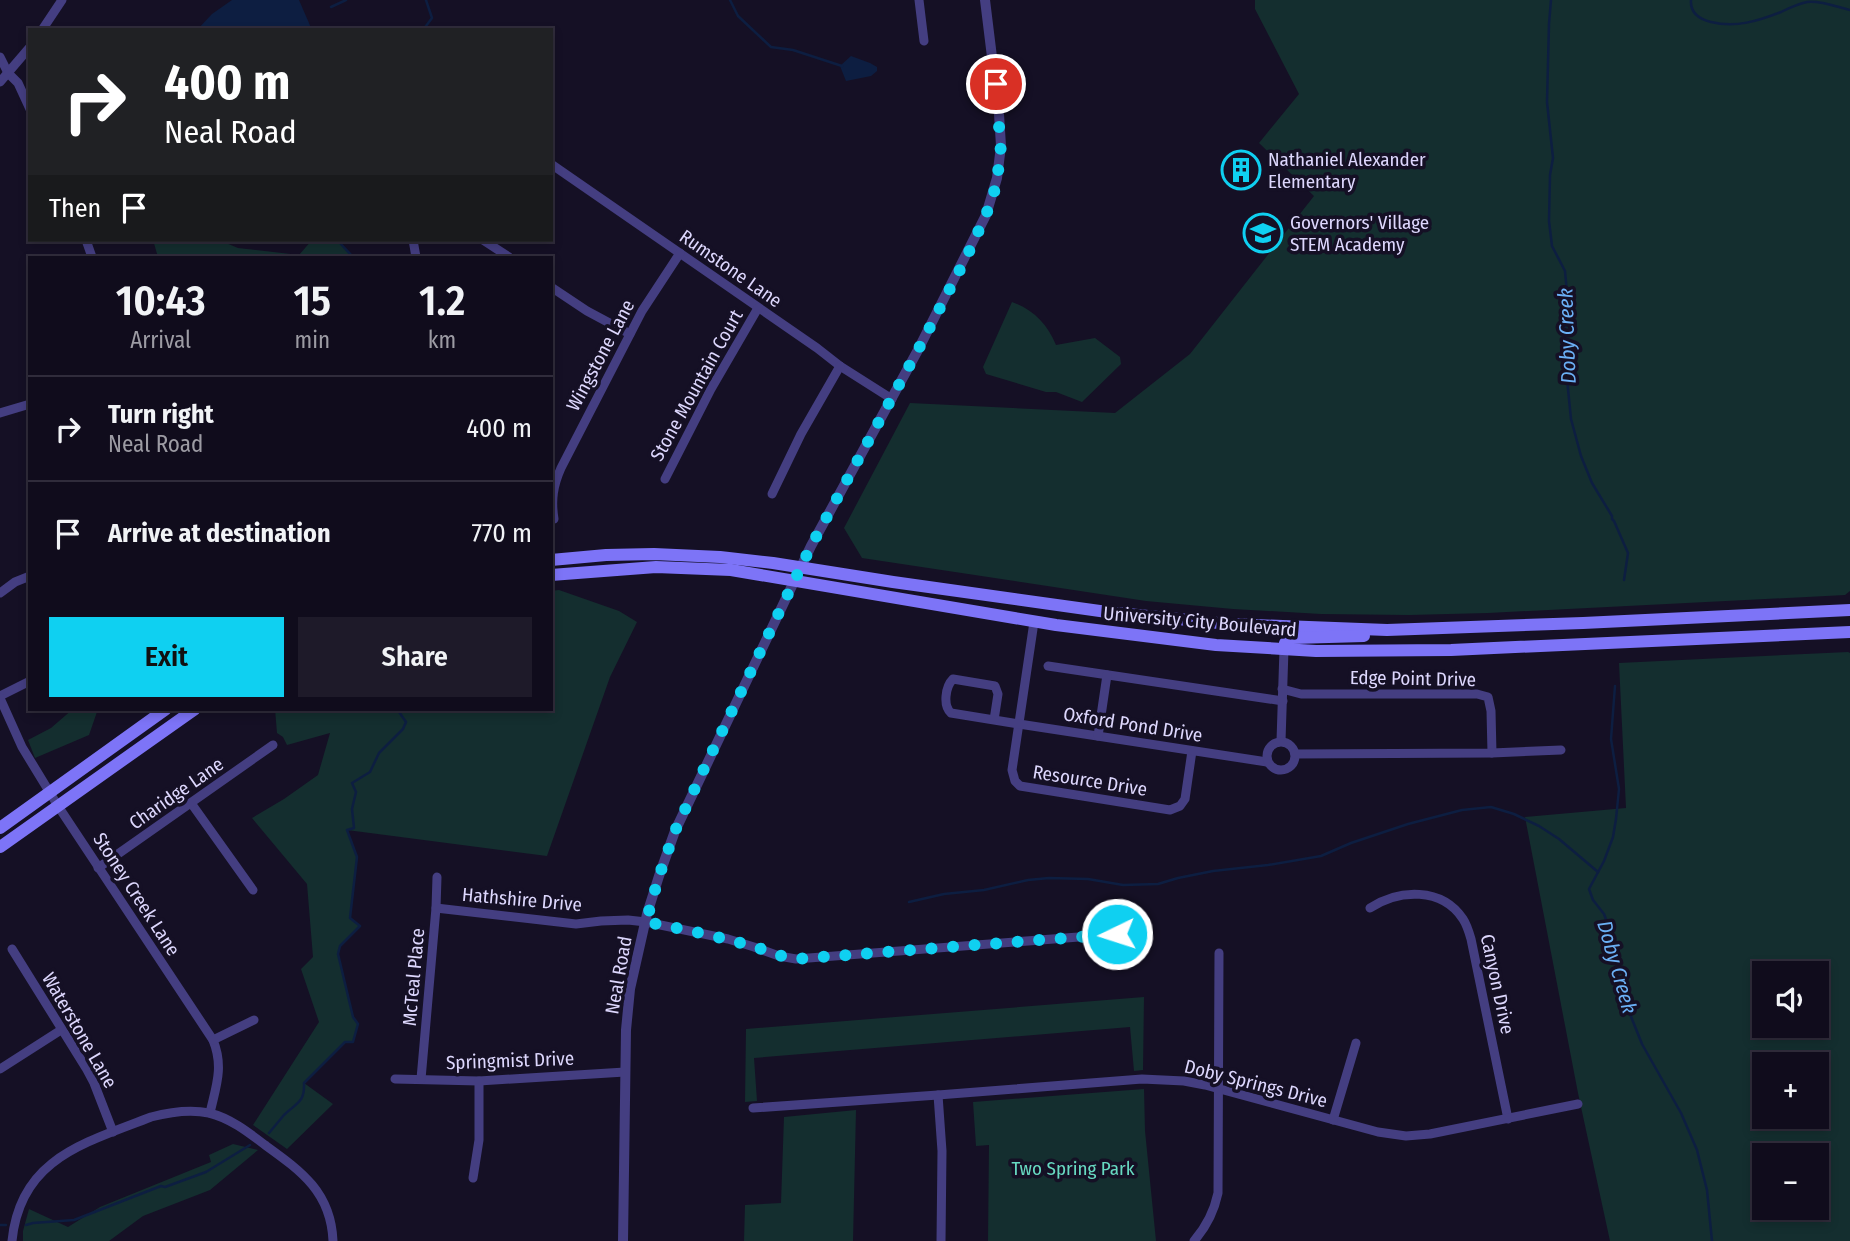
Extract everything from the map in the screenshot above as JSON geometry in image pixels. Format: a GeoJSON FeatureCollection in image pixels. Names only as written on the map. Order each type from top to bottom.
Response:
{"type":"FeatureCollection","features":[{"type":"Feature","properties":{"kind":"main road","name":"University City Boulevard"},"geometry":{"type":"LineString","coordinates":[[553,560],[606,555],[673,554],[720,557],[1107,612],[1229,624],[1387,630],[1850,610]]}},
{"type":"Feature","properties":{"kind":"main road","name":"University City Boulevard"},"geometry":{"type":"LineString","coordinates":[[553,575],[620,569],[731,570],[1034,622],[1167,639],[1284,649],[1358,652],[1451,650],[1850,632]]}},
{"type":"Feature","properties":{"kind":"main road"},"geometry":{"type":"LineString","coordinates":[[1284,649],[1285,643],[1290,639],[1375,636],[1387,630]]}},
{"type":"Feature","properties":{"kind":"main road"},"geometry":{"type":"LineString","coordinates":[[0,828],[163,711]]}},
{"type":"Feature","properties":{"kind":"main road"},"geometry":{"type":"LineString","coordinates":[[0,847],[192,711]]}},
{"type":"Feature","properties":{"kind":"street"},"geometry":{"type":"LineString","coordinates":[[43,28],[62,0]]}},
{"type":"Feature","properties":{"kind":"street"},"geometry":{"type":"LineString","coordinates":[[919,0],[924,41]]}},
{"type":"Feature","properties":{"kind":"street","name":"Neal Road"},"geometry":{"type":"LineString","coordinates":[[623,1241],[626,1030],[630,989],[636,957],[659,876],[675,831],[801,567],[966,258],[986,215],[995,189],[1001,154],[985,0]]}},
{"type":"Feature","properties":{"kind":"street"},"geometry":{"type":"LineString","coordinates":[[0,82],[28,49]]}},
{"type":"Feature","properties":{"kind":"street"},"geometry":{"type":"LineString","coordinates":[[0,57],[8,73],[18,83],[28,105]]}},
{"type":"Feature","properties":{"kind":"street","name":"Rumstone Lane"},"geometry":{"type":"LineString","coordinates":[[553,165],[840,366],[892,398]]}},
{"type":"Feature","properties":{"kind":"street"},"geometry":{"type":"LineString","coordinates":[[486,242],[507,256]]}},
{"type":"Feature","properties":{"kind":"street","name":"Wingstone Lane"},"geometry":{"type":"LineString","coordinates":[[553,492],[555,481],[630,334],[680,253]]}},
{"type":"Feature","properties":{"kind":"street"},"geometry":{"type":"LineString","coordinates":[[553,288],[587,311],[630,334]]}},
{"type":"Feature","properties":{"kind":"street","name":"Stone Mountain Court"},"geometry":{"type":"LineString","coordinates":[[665,479],[711,389],[758,308]]}},
{"type":"Feature","properties":{"kind":"street"},"geometry":{"type":"LineString","coordinates":[[772,494],[840,366]]}},
{"type":"Feature","properties":{"kind":"street"},"geometry":{"type":"LineString","coordinates":[[0,413],[28,405]]}},
{"type":"Feature","properties":{"kind":"street","name":"Wingstone Lane"},"geometry":{"type":"LineString","coordinates":[[553,508],[554,519]]}},
{"type":"Feature","properties":{"kind":"street"},"geometry":{"type":"LineString","coordinates":[[0,593],[28,577]]}},
{"type":"Feature","properties":{"kind":"street","name":"Resource Drive"},"geometry":{"type":"LineString","coordinates":[[1034,622],[1012,770],[1015,781],[1025,788],[1170,810],[1180,806],[1185,799],[1192,751]]}},
{"type":"Feature","properties":{"kind":"street"},"geometry":{"type":"LineString","coordinates":[[1281,741],[1284,649]]}},
{"type":"Feature","properties":{"kind":"street"},"geometry":{"type":"LineString","coordinates":[[1048,666],[1283,701]]}},
{"type":"Feature","properties":{"kind":"street"},"geometry":{"type":"LineString","coordinates":[[1098,736],[1107,675]]}},
{"type":"Feature","properties":{"kind":"street","name":"Oxford Pond Drive"},"geometry":{"type":"LineString","coordinates":[[994,720],[998,694],[995,686],[953,679],[949,683],[945,706],[951,713],[994,720],[1019,724],[1192,751],[1268,762],[1276,770],[1286,769],[1293,763],[1295,754],[1561,750]]}},
{"type":"Feature","properties":{"kind":"street"},"geometry":{"type":"LineString","coordinates":[[0,697],[28,682]]}},
{"type":"Feature","properties":{"kind":"street","name":"Edge Point Drive"},"geometry":{"type":"LineString","coordinates":[[1282,689],[1301,694],[1477,694],[1488,697],[1492,753]]}},
{"type":"Feature","properties":{"kind":"street","name":"Stoney Creek Lane"},"geometry":{"type":"LineString","coordinates":[[0,697],[22,747],[58,806],[213,1040],[218,1052],[219,1066],[210,1113]]}},
{"type":"Feature","properties":{"kind":"street"},"geometry":{"type":"LineString","coordinates":[[1281,741],[1291,746],[1295,754]]}},
{"type":"Feature","properties":{"kind":"street"},"geometry":{"type":"LineString","coordinates":[[1268,762],[1267,752],[1270,746],[1281,741]]}},
{"type":"Feature","properties":{"kind":"street","name":"Charidge Lane"},"geometry":{"type":"LineString","coordinates":[[98,867],[273,745]]}},
{"type":"Feature","properties":{"kind":"street"},"geometry":{"type":"LineString","coordinates":[[191,803],[253,890]]}},
{"type":"Feature","properties":{"kind":"street","name":"McTeal Place"},"geometry":{"type":"LineString","coordinates":[[421,1079],[436,908],[436,877]]}},
{"type":"Feature","properties":{"kind":"street","name":"Canyon Drive"},"geometry":{"type":"LineString","coordinates":[[1370,908],[1395,896],[1428,895],[1444,900],[1464,919],[1471,939],[1508,1119]]}},
{"type":"Feature","properties":{"kind":"street","name":"Hathshire Drive"},"geometry":{"type":"LineString","coordinates":[[436,908],[576,924],[628,920],[646,922],[728,939],[796,959],[1117,934]]}},
{"type":"Feature","properties":{"kind":"street","name":"Waterstone Lane"},"geometry":{"type":"LineString","coordinates":[[12,949],[94,1083],[113,1132]]}},
{"type":"Feature","properties":{"kind":"street"},"geometry":{"type":"LineString","coordinates":[[1194,1241],[1213,1213],[1218,1193],[1219,953]]}},
{"type":"Feature","properties":{"kind":"street"},"geometry":{"type":"LineString","coordinates":[[213,1040],[254,1020]]}},
{"type":"Feature","properties":{"kind":"street"},"geometry":{"type":"LineString","coordinates":[[0,1069],[61,1030]]}},
{"type":"Feature","properties":{"kind":"street"},"geometry":{"type":"LineString","coordinates":[[1333,1120],[1356,1043]]}},
{"type":"Feature","properties":{"kind":"street","name":"Springmist Drive"},"geometry":{"type":"LineString","coordinates":[[395,1079],[479,1081],[625,1072]]}},
{"type":"Feature","properties":{"kind":"street","name":"Doby Springs Drive"},"geometry":{"type":"LineString","coordinates":[[753,1108],[1142,1079],[1184,1081],[1219,1088],[1378,1132],[1406,1136],[1430,1134],[1578,1104]]}},
{"type":"Feature","properties":{"kind":"street"},"geometry":{"type":"LineString","coordinates":[[473,1178],[479,1140],[479,1081]]}},
{"type":"Feature","properties":{"kind":"street"},"geometry":{"type":"LineString","coordinates":[[938,1096],[942,1151],[941,1241]]}},
{"type":"Feature","properties":{"kind":"street"},"geometry":{"type":"LineString","coordinates":[[12,1241],[20,1205],[36,1179],[57,1158],[113,1132],[163,1114],[189,1111],[210,1113],[247,1131],[303,1174],[312,1183],[325,1205],[333,1241]]}},
{"type":"Feature","properties":{"kind":"green space"},"geometry":{"type":"Polygon","coordinates":[[[1255,0],[1850,0],[1850,591],[1845,595],[1488,613],[1321,614],[1146,601],[862,558],[844,528],[910,403],[1115,413],[1190,354],[1314,196],[1259,143],[1299,94],[1255,9],[1255,0]]]}},
{"type":"Feature","properties":{"kind":"green space"},"geometry":{"type":"Polygon","coordinates":[[[154,242],[224,242],[238,248],[299,255],[310,242],[340,242],[352,256],[158,256],[154,242]]]}},
{"type":"Feature","properties":{"kind":"green space"},"geometry":{"type":"Polygon","coordinates":[[[1012,302],[1039,319],[1056,345],[1095,338],[1120,357],[1121,364],[1082,402],[1056,392],[1046,392],[986,374],[983,367],[1012,302]]]}},
{"type":"Feature","properties":{"kind":"green space"},"geometry":{"type":"Polygon","coordinates":[[[559,590],[619,611],[637,622],[610,677],[547,856],[347,830],[357,857],[350,918],[360,926],[340,946],[338,954],[353,1017],[358,1024],[353,1042],[345,1042],[304,1083],[333,1104],[287,1149],[253,1125],[319,1022],[301,969],[313,957],[307,884],[252,818],[318,775],[330,733],[287,745],[277,733],[275,711],[553,711],[553,591],[559,590]]]}},
{"type":"Feature","properties":{"kind":"green space"},"geometry":{"type":"Polygon","coordinates":[[[1850,653],[1850,1241],[1610,1241],[1578,1093],[1525,817],[1626,808],[1619,663],[1850,653]]]}},
{"type":"Feature","properties":{"kind":"green space"},"geometry":{"type":"Polygon","coordinates":[[[71,711],[97,711],[89,735],[35,758],[28,740],[51,728],[71,711]]]}},
{"type":"Feature","properties":{"kind":"green space"},"geometry":{"type":"Polygon","coordinates":[[[1144,997],[1143,1070],[1134,1071],[1130,1027],[754,1058],[757,1101],[745,1102],[746,1029],[1144,997]]]}},
{"type":"Feature","properties":{"kind":"green space","name":"Two Spring Park"},"geometry":{"type":"Polygon","coordinates":[[[1144,1089],[1145,1131],[1156,1241],[988,1241],[989,1145],[976,1146],[973,1102],[1144,1089]]]}},
{"type":"Feature","properties":{"kind":"green space"},"geometry":{"type":"Polygon","coordinates":[[[856,1110],[853,1241],[744,1241],[745,1205],[781,1203],[784,1117],[856,1110]]]}},
{"type":"Feature","properties":{"kind":"green space"},"geometry":{"type":"Polygon","coordinates":[[[233,1144],[258,1150],[210,1190],[143,1216],[109,1241],[23,1241],[29,1209],[68,1227],[100,1207],[211,1162],[209,1155],[233,1144]]]}},
{"type":"Feature","properties":{"kind":"water"},"geometry":{"type":"Polygon","coordinates":[[[232,0],[299,0],[311,28],[199,28],[212,14],[232,0]]]}},
{"type":"Feature","properties":{"kind":"water"},"geometry":{"type":"Polygon","coordinates":[[[851,56],[877,67],[877,71],[871,76],[846,81],[840,66],[851,56]]]}},
{"type":"Feature","properties":{"kind":"waterway"},"geometry":{"type":"LineString","coordinates":[[331,7],[346,0]]}},
{"type":"Feature","properties":{"kind":"waterway"},"geometry":{"type":"LineString","coordinates":[[424,28],[432,18],[426,0]]}},
{"type":"Feature","properties":{"kind":"waterway"},"geometry":{"type":"LineString","coordinates":[[730,0],[738,16],[771,47],[793,50],[842,66]]}},
{"type":"Feature","properties":{"kind":"waterway","name":"Doby Creek"},"geometry":{"type":"LineString","coordinates":[[1551,0],[1547,102],[1553,158],[1549,221],[1552,246],[1565,271],[1567,293],[1564,349],[1571,419],[1592,483],[1612,516],[1628,553],[1624,580]]}},
{"type":"Feature","properties":{"kind":"waterway"},"geometry":{"type":"LineString","coordinates":[[1691,0],[1692,8],[1699,17],[1720,24],[1755,21],[1807,2],[1850,10]]}},
{"type":"Feature","properties":{"kind":"waterway"},"geometry":{"type":"LineString","coordinates":[[339,242],[352,256]]}},
{"type":"Feature","properties":{"kind":"waterway","name":"Doby Creek"},"geometry":{"type":"LineString","coordinates":[[1615,686],[1611,739],[1619,789],[1616,819],[1604,861],[1589,889],[1608,925],[1628,1009],[1642,1044],[1681,1113],[1697,1150],[1707,1190],[1712,1241]]}},
{"type":"Feature","properties":{"kind":"waterway"},"geometry":{"type":"LineString","coordinates":[[269,1133],[301,1099],[304,1083],[345,1042],[353,1042],[358,1024],[353,1017],[338,954],[340,946],[360,926],[350,918],[357,857],[347,830],[354,828],[352,809],[356,792],[352,783],[370,772],[379,753],[403,729],[406,722],[398,711]]}},
{"type":"Feature","properties":{"kind":"waterway"},"geometry":{"type":"LineString","coordinates":[[909,902],[1049,878],[1088,879],[1123,885],[1158,884],[1213,871],[1321,856],[1408,824],[1462,810],[1491,807],[1539,826],[1598,872]]}},
{"type":"Feature","properties":{"kind":"waterway"},"geometry":{"type":"LineString","coordinates":[[26,1225],[74,1220],[161,1186],[165,1187],[206,1172],[250,1145]]}},
{"type":"Feature","properties":{"kind":"waterway"},"geometry":{"type":"LineString","coordinates":[[0,1225],[6,1225]]}},
{"type":"Feature","properties":{"kind":"place","name":"Nathaniel Alexander Elementary"},"geometry":{"type":"Point","coordinates":[1241,170]}},
{"type":"Feature","properties":{"kind":"place","name":"Governors' Village STEM Academy"},"geometry":{"type":"Point","coordinates":[1263,233]}},
{"type":"Feature","properties":{"kind":"route"},"geometry":{"type":"LineString","coordinates":[[996,84],[1001,154],[995,189],[986,215],[918,350],[811,546],[675,831],[646,922],[728,939],[796,959],[1117,934]]}}]}
